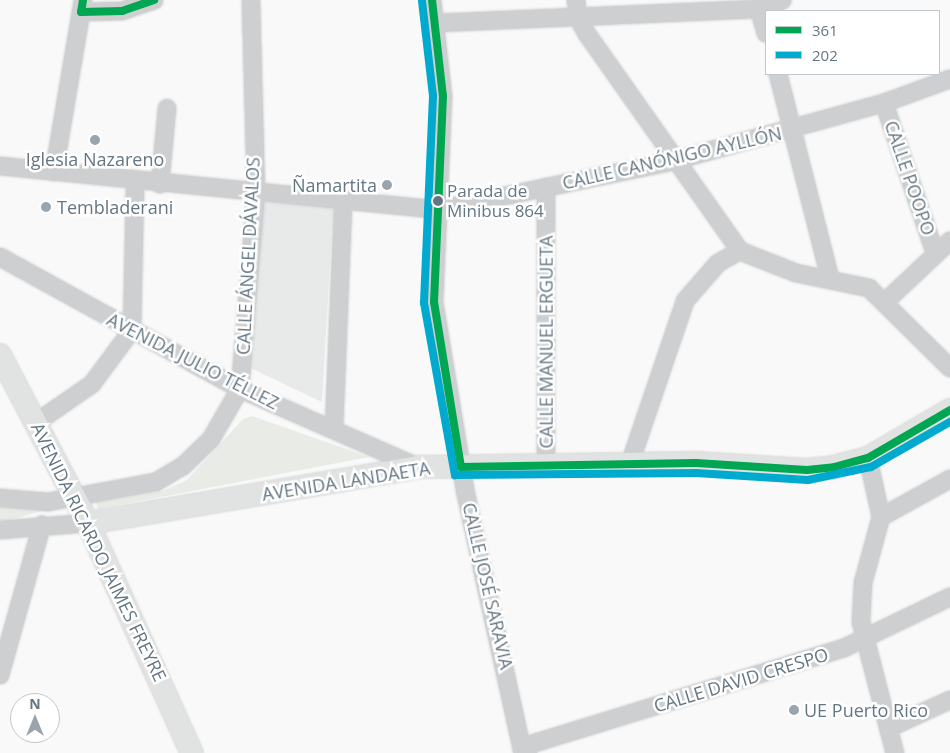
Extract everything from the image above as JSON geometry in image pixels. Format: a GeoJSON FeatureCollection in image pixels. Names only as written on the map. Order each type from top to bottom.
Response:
{"type":"FeatureCollection","features":[{"type":"Feature","properties":{"kind":"main road","name":"AVENIDA RICARDO JAIMES FREYRE"},"geometry":{"type":"LineString","coordinates":[[0,355],[37,422],[73,497],[88,523],[192,753]]}},
{"type":"Feature","properties":{"kind":"main road","name":"AVENIDA LANDAETA"},"geometry":{"type":"LineString","coordinates":[[88,523],[418,467],[630,463],[807,470],[868,458],[950,410]]}},
{"type":"Feature","properties":{"kind":"street"},"geometry":{"type":"LineString","coordinates":[[54,172],[82,6],[122,11],[154,0]]}},
{"type":"Feature","properties":{"kind":"street","name":"CALLE ÁNGEL DÁVALOS"},"geometry":{"type":"LineString","coordinates":[[0,498],[48,502],[139,486],[174,473],[211,439],[240,389],[256,193],[251,0]]}},
{"type":"Feature","properties":{"kind":"street","name":"CALLE JOSÉ SARAVIA"},"geometry":{"type":"LineString","coordinates":[[432,0],[443,96],[434,302],[461,467],[525,751]]}},
{"type":"Feature","properties":{"kind":"street"},"geometry":{"type":"LineString","coordinates":[[576,0],[578,18],[673,161],[740,251],[788,270],[869,288],[886,301],[950,368]]}},
{"type":"Feature","properties":{"kind":"street"},"geometry":{"type":"LineString","coordinates":[[436,23],[759,9],[782,0]]}},
{"type":"Feature","properties":{"kind":"street"},"geometry":{"type":"LineString","coordinates":[[759,9],[765,30]]}},
{"type":"Feature","properties":{"kind":"street"},"geometry":{"type":"LineString","coordinates":[[778,75],[795,129],[830,278]]}},
{"type":"Feature","properties":{"kind":"street","name":"CALLE CANÓNIGO AYLLÓN"},"geometry":{"type":"LineString","coordinates":[[0,166],[135,182],[437,210],[673,161],[884,103],[950,79]]}},
{"type":"Feature","properties":{"kind":"street","name":"CALLE POOPO"},"geometry":{"type":"LineString","coordinates":[[884,103],[936,253]]}},
{"type":"Feature","properties":{"kind":"street"},"geometry":{"type":"LineString","coordinates":[[160,184],[167,108]]}},
{"type":"Feature","properties":{"kind":"street"},"geometry":{"type":"LineString","coordinates":[[37,422],[92,384],[132,330],[135,182]]}},
{"type":"Feature","properties":{"kind":"street","name":"CALLE MANUEL ERGUETA"},"geometry":{"type":"LineString","coordinates":[[546,187],[546,466]]}},
{"type":"Feature","properties":{"kind":"street"},"geometry":{"type":"LineString","coordinates":[[334,429],[343,201]]}},
{"type":"Feature","properties":{"kind":"street"},"geometry":{"type":"LineString","coordinates":[[886,301],[950,241]]}},
{"type":"Feature","properties":{"kind":"street"},"geometry":{"type":"LineString","coordinates":[[630,463],[685,301],[718,263],[740,251]]}},
{"type":"Feature","properties":{"kind":"street","name":"AVENIDA JULIO TÉLLEZ"},"geometry":{"type":"LineString","coordinates":[[0,257],[240,389],[418,467]]}},
{"type":"Feature","properties":{"kind":"street"},"geometry":{"type":"LineString","coordinates":[[868,458],[881,517],[863,583],[863,639],[891,727],[895,753]]}},
{"type":"Feature","properties":{"kind":"street"},"geometry":{"type":"LineString","coordinates":[[881,517],[950,479]]}},
{"type":"Feature","properties":{"kind":"street","name":"AVENIDA LANDAETA"},"geometry":{"type":"LineString","coordinates":[[0,530],[42,525],[88,523]]}},
{"type":"Feature","properties":{"kind":"street"},"geometry":{"type":"LineString","coordinates":[[0,675],[42,525]]}},
{"type":"Feature","properties":{"kind":"street","name":"CALLE DAVID CRESPO"},"geometry":{"type":"LineString","coordinates":[[525,751],[820,657],[863,639],[950,597]]}},
{"type":"Feature","properties":{"kind":"street"},"geometry":{"type":"LineString","coordinates":[[891,727],[950,700]]}},
{"type":"Feature","properties":{"kind":"shaded area"},"geometry":{"type":"Polygon","coordinates":[[[260,198],[333,208],[322,402],[246,366],[260,198]]]}},
{"type":"Feature","properties":{"kind":"shaded area"},"geometry":{"type":"Polygon","coordinates":[[[252,416],[369,457],[98,509],[96,502],[162,491],[187,480],[243,419],[252,416]]]}},
{"type":"Feature","properties":{"kind":"shaded area"},"geometry":{"type":"Polygon","coordinates":[[[0,507],[43,508],[45,510],[0,523],[0,507]]]}},
{"type":"Feature","properties":{"kind":"transit line","name":"361"},"geometry":{"type":"LineString","coordinates":[[83,0],[81,12],[122,11],[154,0]]}},
{"type":"Feature","properties":{"kind":"transit line","name":"361"},"geometry":{"type":"LineString","coordinates":[[432,0],[443,96],[434,302],[461,467],[696,463],[807,470],[834,467],[868,458],[950,410]]}},
{"type":"Feature","properties":{"kind":"transit line","name":"202"},"geometry":{"type":"LineString","coordinates":[[422,1],[433,96],[424,303],[455,475],[696,473],[808,480],[871,467],[950,422]]}},
{"type":"Feature","properties":{"kind":"place","name":"Iglesia Nazareno"},"geometry":{"type":"Point","coordinates":[95,140]}},
{"type":"Feature","properties":{"kind":"place","name":"Ñamartita"},"geometry":{"type":"Point","coordinates":[387,185]}},
{"type":"Feature","properties":{"kind":"place","name":"Parada de Minibus 864"},"geometry":{"type":"Point","coordinates":[438,201]}},
{"type":"Feature","properties":{"kind":"place","name":"Tembladerani"},"geometry":{"type":"Point","coordinates":[46,207]}},
{"type":"Feature","properties":{"kind":"place","name":"UE Puerto Rico"},"geometry":{"type":"Point","coordinates":[794,710]}}]}
